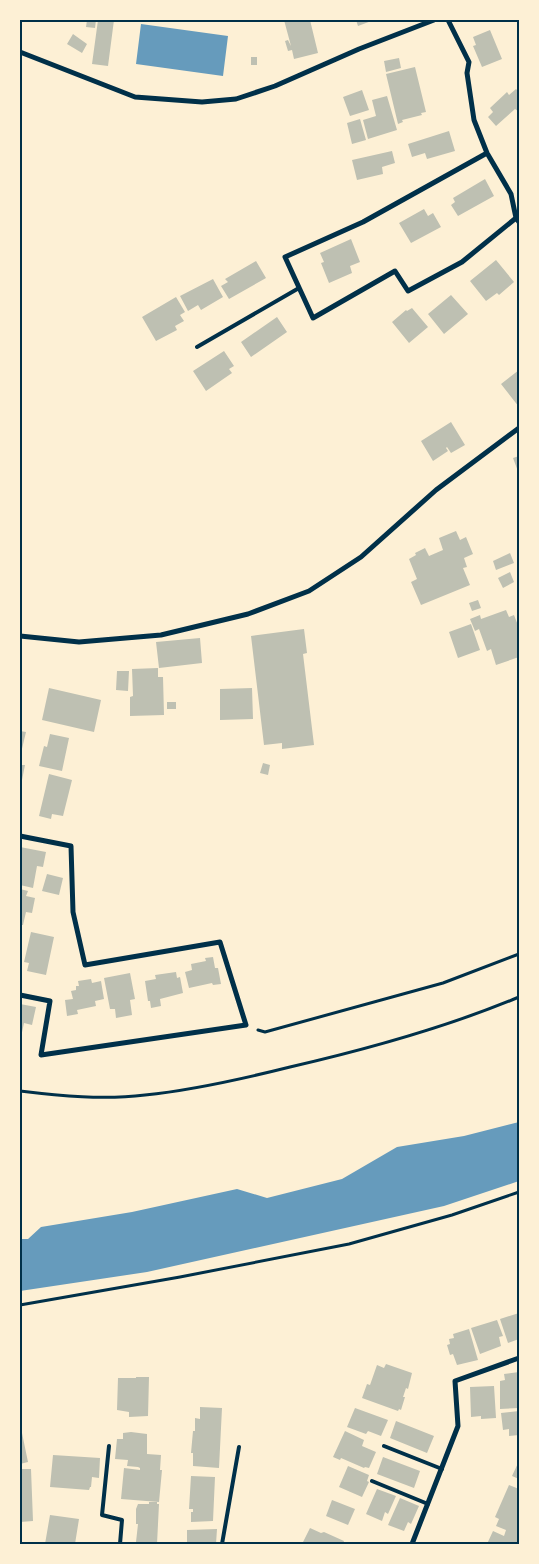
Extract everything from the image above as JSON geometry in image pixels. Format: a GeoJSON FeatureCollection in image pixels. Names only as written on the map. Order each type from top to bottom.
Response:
{"type":"FeatureCollection","features":[{"type":"Feature","properties":{"kind":"street"},"geometry":{"type":"LineString","coordinates":[[20,52],[134,97],[202,102],[236,99],[275,86],[359,49],[434,20]]}},
{"type":"Feature","properties":{"kind":"street"},"geometry":{"type":"LineString","coordinates":[[448,20],[469,62],[467,73],[474,120],[486,153],[511,194],[517,220],[462,262],[408,291],[395,271],[313,318],[285,257],[363,222],[486,153]]}},
{"type":"Feature","properties":{"kind":"street"},"geometry":{"type":"LineString","coordinates":[[20,636],[79,642],[161,635],[248,614],[309,591],[362,557],[436,490],[519,428]]}},
{"type":"Feature","properties":{"kind":"street"},"geometry":{"type":"LineString","coordinates":[[20,836],[71,846],[73,912],[85,965],[220,942],[246,1025],[41,1055],[50,1001],[20,995]]}},
{"type":"Feature","properties":{"kind":"street"},"geometry":{"type":"LineString","coordinates":[[412,1544],[458,1426],[455,1381],[519,1358]]}},
{"type":"Feature","properties":{"kind":"lane"},"geometry":{"type":"LineString","coordinates":[[197,347],[299,288]]}},
{"type":"Feature","properties":{"kind":"lane"},"geometry":{"type":"LineString","coordinates":[[110,1446],[102,1515],[122,1520],[120,1544]]}},
{"type":"Feature","properties":{"kind":"lane"},"geometry":{"type":"LineString","coordinates":[[384,1446],[442,1469]]}},
{"type":"Feature","properties":{"kind":"lane"},"geometry":{"type":"LineString","coordinates":[[222,1544],[239,1447]]}},
{"type":"Feature","properties":{"kind":"lane"},"geometry":{"type":"LineString","coordinates":[[372,1481],[428,1504]]}},
{"type":"Feature","properties":{"kind":"path"},"geometry":{"type":"LineString","coordinates":[[246,1025],[265,1032],[443,983],[519,954]]}},
{"type":"Feature","properties":{"kind":"path"},"geometry":{"type":"LineString","coordinates":[[20,1091],[58,1095],[144,1096],[227,1082],[346,1054],[478,1014],[519,997]]}},
{"type":"Feature","properties":{"kind":"path"},"geometry":{"type":"LineString","coordinates":[[20,1304],[180,1277],[349,1244],[452,1215],[519,1192]]}},
{"type":"Feature","properties":{"kind":"water"},"geometry":{"type":"Polygon","coordinates":[[[141,24],[228,36],[223,76],[136,64],[141,24]]]}},
{"type":"Feature","properties":{"kind":"water"},"geometry":{"type":"Polygon","coordinates":[[[519,1122],[519,1181],[444,1206],[147,1272],[20,1291],[20,1239],[28,1239],[41,1227],[132,1212],[237,1189],[267,1198],[342,1179],[397,1147],[464,1136],[519,1122]]]}},
{"type":"Feature","properties":{"kind":"building"},"geometry":{"type":"Polygon","coordinates":[[[87,20],[96,20],[95,28],[86,27],[87,20]]]}},
{"type":"Feature","properties":{"kind":"building"},"geometry":{"type":"Polygon","coordinates":[[[98,20],[114,20],[108,66],[92,64],[98,20]]]}},
{"type":"Feature","properties":{"kind":"building"},"geometry":{"type":"Polygon","coordinates":[[[284,20],[310,20],[318,53],[294,59],[292,50],[288,51],[285,41],[288,40],[291,46],[284,20]]]}},
{"type":"Feature","properties":{"kind":"building"},"geometry":{"type":"Polygon","coordinates":[[[356,20],[374,20],[358,26],[356,20]]]}},
{"type":"Feature","properties":{"kind":"building"},"geometry":{"type":"Polygon","coordinates":[[[490,30],[502,59],[482,67],[473,46],[476,45],[473,37],[490,30]]]}},
{"type":"Feature","properties":{"kind":"building"},"geometry":{"type":"Polygon","coordinates":[[[73,34],[87,44],[82,53],[67,44],[73,34]]]}},
{"type":"Feature","properties":{"kind":"building"},"geometry":{"type":"Polygon","coordinates":[[[251,57],[257,57],[257,65],[251,65],[251,57]]]}},
{"type":"Feature","properties":{"kind":"building"},"geometry":{"type":"Polygon","coordinates":[[[399,58],[401,68],[386,72],[384,61],[399,58]]]}},
{"type":"Feature","properties":{"kind":"building"},"geometry":{"type":"Polygon","coordinates":[[[415,67],[426,112],[421,113],[422,115],[402,120],[403,122],[398,124],[386,74],[415,67]]]}},
{"type":"Feature","properties":{"kind":"building"},"geometry":{"type":"Polygon","coordinates":[[[516,89],[519,92],[519,110],[515,109],[496,126],[488,117],[493,112],[490,108],[507,92],[509,95],[516,89]]]}},
{"type":"Feature","properties":{"kind":"building"},"geometry":{"type":"Polygon","coordinates":[[[362,90],[369,110],[350,116],[343,97],[362,90]]]}},
{"type":"Feature","properties":{"kind":"building"},"geometry":{"type":"Polygon","coordinates":[[[387,96],[397,130],[368,139],[363,120],[376,116],[372,100],[387,96]]]}},
{"type":"Feature","properties":{"kind":"building"},"geometry":{"type":"Polygon","coordinates":[[[360,119],[366,140],[352,144],[347,123],[360,119]]]}},
{"type":"Feature","properties":{"kind":"building"},"geometry":{"type":"Polygon","coordinates":[[[449,131],[455,151],[427,159],[425,153],[412,157],[408,144],[449,131]]]}},
{"type":"Feature","properties":{"kind":"building"},"geometry":{"type":"Polygon","coordinates":[[[392,151],[395,163],[382,167],[383,174],[357,180],[352,160],[392,151]]]}},
{"type":"Feature","properties":{"kind":"building"},"geometry":{"type":"Polygon","coordinates":[[[485,179],[494,196],[458,216],[451,205],[455,202],[453,198],[485,179]]]}},
{"type":"Feature","properties":{"kind":"building"},"geometry":{"type":"Polygon","coordinates":[[[424,209],[428,216],[433,213],[441,227],[411,243],[399,223],[424,209]]]}},
{"type":"Feature","properties":{"kind":"building"},"geometry":{"type":"Polygon","coordinates":[[[351,239],[360,262],[350,266],[352,273],[329,283],[321,263],[324,262],[320,253],[351,239]]]}},
{"type":"Feature","properties":{"kind":"building"},"geometry":{"type":"Polygon","coordinates":[[[496,260],[514,282],[499,295],[497,293],[486,301],[470,281],[496,260]]]}},
{"type":"Feature","properties":{"kind":"building"},"geometry":{"type":"Polygon","coordinates":[[[256,261],[266,278],[229,299],[221,286],[228,282],[225,279],[256,261]]]}},
{"type":"Feature","properties":{"kind":"building"},"geometry":{"type":"Polygon","coordinates":[[[213,279],[223,297],[201,310],[198,305],[188,311],[180,296],[213,279]]]}},
{"type":"Feature","properties":{"kind":"building"},"geometry":{"type":"Polygon","coordinates":[[[451,295],[468,314],[444,334],[428,314],[451,295]]]}},
{"type":"Feature","properties":{"kind":"building"},"geometry":{"type":"Polygon","coordinates":[[[176,297],[185,312],[180,315],[184,321],[175,326],[177,330],[156,341],[142,317],[176,297]]]}},
{"type":"Feature","properties":{"kind":"building"},"geometry":{"type":"Polygon","coordinates":[[[412,308],[428,327],[409,343],[392,322],[406,310],[412,308]]]}},
{"type":"Feature","properties":{"kind":"building"},"geometry":{"type":"Polygon","coordinates":[[[277,317],[287,332],[251,357],[241,342],[277,317]]]}},
{"type":"Feature","properties":{"kind":"building"},"geometry":{"type":"Polygon","coordinates":[[[224,351],[234,366],[229,369],[232,373],[206,391],[193,371],[224,351]]]}},
{"type":"Feature","properties":{"kind":"building"},"geometry":{"type":"Polygon","coordinates":[[[519,370],[519,407],[501,384],[519,370]]]}},
{"type":"Feature","properties":{"kind":"building"},"geometry":{"type":"Polygon","coordinates":[[[451,422],[465,445],[451,453],[447,447],[448,451],[433,461],[421,441],[451,422]]]}},
{"type":"Feature","properties":{"kind":"building"},"geometry":{"type":"Polygon","coordinates":[[[519,456],[519,474],[513,458],[519,456]]]}},
{"type":"Feature","properties":{"kind":"building"},"geometry":{"type":"Polygon","coordinates":[[[456,531],[460,540],[466,537],[473,554],[464,558],[467,567],[463,568],[470,585],[421,605],[411,582],[417,579],[409,559],[416,555],[415,553],[425,548],[429,556],[443,550],[439,538],[456,531]]]}},
{"type":"Feature","properties":{"kind":"building"},"geometry":{"type":"Polygon","coordinates":[[[510,553],[514,563],[496,570],[493,561],[510,553]]]}},
{"type":"Feature","properties":{"kind":"building"},"geometry":{"type":"Polygon","coordinates":[[[510,572],[514,582],[503,588],[498,578],[510,572]]]}},
{"type":"Feature","properties":{"kind":"building"},"geometry":{"type":"Polygon","coordinates":[[[478,600],[481,608],[472,611],[469,603],[478,600]]]}},
{"type":"Feature","properties":{"kind":"building"},"geometry":{"type":"Polygon","coordinates":[[[506,610],[509,617],[514,615],[519,628],[519,657],[496,665],[491,649],[487,651],[479,629],[475,631],[470,619],[480,615],[481,619],[506,610]]]}},
{"type":"Feature","properties":{"kind":"building"},"geometry":{"type":"Polygon","coordinates":[[[471,624],[480,650],[458,658],[449,632],[471,624]]]}},
{"type":"Feature","properties":{"kind":"building"},"geometry":{"type":"Polygon","coordinates":[[[304,629],[307,653],[303,654],[314,745],[282,749],[282,743],[264,745],[251,636],[304,629]]]}},
{"type":"Feature","properties":{"kind":"building"},"geometry":{"type":"Polygon","coordinates":[[[200,638],[202,663],[159,668],[156,642],[200,638]]]}},
{"type":"Feature","properties":{"kind":"building"},"geometry":{"type":"Polygon","coordinates":[[[158,668],[158,677],[163,677],[164,715],[130,716],[130,697],[133,696],[132,669],[158,668]]]}},
{"type":"Feature","properties":{"kind":"building"},"geometry":{"type":"Polygon","coordinates":[[[117,671],[129,671],[128,691],[116,690],[117,671]]]}},
{"type":"Feature","properties":{"kind":"building"},"geometry":{"type":"Polygon","coordinates":[[[49,688],[101,700],[94,732],[42,720],[49,688]]]}},
{"type":"Feature","properties":{"kind":"building"},"geometry":{"type":"Polygon","coordinates":[[[252,688],[253,719],[220,720],[220,689],[252,688]]]}},
{"type":"Feature","properties":{"kind":"building"},"geometry":{"type":"Polygon","coordinates":[[[167,702],[176,702],[176,709],[167,709],[167,702]]]}},
{"type":"Feature","properties":{"kind":"building"},"geometry":{"type":"Polygon","coordinates":[[[20,731],[26,732],[21,753],[20,753],[20,731]]]}},
{"type":"Feature","properties":{"kind":"building"},"geometry":{"type":"Polygon","coordinates":[[[50,734],[69,738],[62,771],[39,766],[44,746],[47,747],[50,734]]]}},
{"type":"Feature","properties":{"kind":"building"},"geometry":{"type":"Polygon","coordinates":[[[263,763],[270,765],[268,775],[260,773],[263,763]]]}},
{"type":"Feature","properties":{"kind":"building"},"geometry":{"type":"Polygon","coordinates":[[[20,765],[25,765],[21,785],[20,785],[20,765]]]}},
{"type":"Feature","properties":{"kind":"building"},"geometry":{"type":"Polygon","coordinates":[[[49,774],[72,780],[63,816],[52,814],[51,819],[39,816],[49,774]]]}},
{"type":"Feature","properties":{"kind":"building"},"geometry":{"type":"Polygon","coordinates":[[[20,847],[46,852],[43,867],[37,866],[33,888],[20,885],[20,847]]]}},
{"type":"Feature","properties":{"kind":"building"},"geometry":{"type":"Polygon","coordinates":[[[47,874],[63,878],[59,895],[42,891],[47,874]]]}},
{"type":"Feature","properties":{"kind":"building"},"geometry":{"type":"Polygon","coordinates":[[[20,889],[28,891],[26,896],[35,898],[32,913],[26,912],[23,925],[20,925],[20,889]]]}},
{"type":"Feature","properties":{"kind":"building"},"geometry":{"type":"Polygon","coordinates":[[[31,932],[54,937],[46,975],[27,971],[29,963],[24,962],[31,932]]]}},
{"type":"Feature","properties":{"kind":"building"},"geometry":{"type":"Polygon","coordinates":[[[213,957],[215,968],[218,968],[221,984],[213,985],[212,983],[189,988],[185,972],[192,970],[191,964],[206,961],[205,958],[213,957]]]}},
{"type":"Feature","properties":{"kind":"building"},"geometry":{"type":"Polygon","coordinates":[[[176,972],[177,978],[180,977],[183,993],[160,999],[161,1006],[151,1008],[145,981],[156,979],[155,975],[176,972]]]}},
{"type":"Feature","properties":{"kind":"building"},"geometry":{"type":"Polygon","coordinates":[[[130,973],[135,999],[130,1000],[132,1015],[116,1018],[115,1009],[110,1009],[104,978],[130,973]]]}},
{"type":"Feature","properties":{"kind":"building"},"geometry":{"type":"Polygon","coordinates":[[[91,979],[92,983],[101,981],[104,999],[95,1001],[96,1006],[77,1010],[78,1014],[67,1016],[65,1000],[73,999],[71,991],[76,990],[76,986],[79,986],[78,981],[91,979]]]}},
{"type":"Feature","properties":{"kind":"building"},"geometry":{"type":"Polygon","coordinates":[[[20,1004],[36,1007],[32,1025],[24,1023],[21,1037],[20,1004]]]}},
{"type":"Feature","properties":{"kind":"building"},"geometry":{"type":"Polygon","coordinates":[[[519,1313],[519,1339],[508,1343],[500,1319],[519,1313]]]}},
{"type":"Feature","properties":{"kind":"building"},"geometry":{"type":"Polygon","coordinates":[[[497,1320],[503,1336],[499,1337],[501,1346],[480,1354],[471,1328],[497,1320]]]}},
{"type":"Feature","properties":{"kind":"building"},"geometry":{"type":"Polygon","coordinates":[[[469,1329],[478,1360],[457,1365],[453,1354],[450,1355],[447,1345],[450,1344],[449,1339],[454,1338],[453,1334],[469,1329]]]}},
{"type":"Feature","properties":{"kind":"building"},"geometry":{"type":"Polygon","coordinates":[[[386,1364],[412,1373],[408,1389],[406,1388],[403,1397],[405,1397],[401,1410],[399,1409],[398,1411],[362,1398],[367,1384],[370,1385],[377,1365],[384,1368],[386,1364]]]}},
{"type":"Feature","properties":{"kind":"building"},"geometry":{"type":"Polygon","coordinates":[[[519,1372],[519,1408],[500,1409],[500,1381],[505,1380],[504,1374],[519,1372]]]}},
{"type":"Feature","properties":{"kind":"building"},"geometry":{"type":"Polygon","coordinates":[[[149,1377],[148,1416],[129,1417],[129,1412],[117,1410],[118,1378],[149,1377]]]}},
{"type":"Feature","properties":{"kind":"building"},"geometry":{"type":"Polygon","coordinates":[[[494,1386],[496,1418],[481,1419],[481,1416],[471,1417],[470,1387],[494,1386]]]}},
{"type":"Feature","properties":{"kind":"building"},"geometry":{"type":"Polygon","coordinates":[[[200,1407],[222,1408],[219,1468],[193,1466],[193,1453],[191,1453],[193,1431],[195,1431],[195,1418],[200,1419],[200,1407]]]}},
{"type":"Feature","properties":{"kind":"building"},"geometry":{"type":"Polygon","coordinates":[[[355,1408],[388,1420],[381,1436],[368,1431],[366,1434],[347,1427],[355,1408]]]}},
{"type":"Feature","properties":{"kind":"building"},"geometry":{"type":"Polygon","coordinates":[[[519,1411],[519,1435],[509,1436],[509,1429],[503,1430],[501,1413],[519,1411]]]}},
{"type":"Feature","properties":{"kind":"building"},"geometry":{"type":"Polygon","coordinates":[[[396,1421],[434,1436],[427,1453],[390,1438],[396,1421]]]}},
{"type":"Feature","properties":{"kind":"building"},"geometry":{"type":"Polygon","coordinates":[[[345,1431],[364,1440],[362,1446],[376,1452],[369,1468],[333,1457],[345,1431]]]}},
{"type":"Feature","properties":{"kind":"building"},"geometry":{"type":"Polygon","coordinates":[[[22,1433],[28,1462],[20,1464],[20,1434],[22,1433]]]}},
{"type":"Feature","properties":{"kind":"building"},"geometry":{"type":"Polygon","coordinates":[[[123,1433],[147,1434],[147,1454],[161,1455],[160,1470],[162,1470],[159,1502],[121,1499],[124,1468],[140,1470],[138,1467],[127,1466],[128,1460],[115,1459],[117,1439],[123,1439],[123,1433]]]}},
{"type":"Feature","properties":{"kind":"building"},"geometry":{"type":"Polygon","coordinates":[[[53,1455],[100,1458],[99,1478],[92,1477],[89,1490],[50,1487],[53,1455]]]}},
{"type":"Feature","properties":{"kind":"building"},"geometry":{"type":"Polygon","coordinates":[[[383,1457],[420,1471],[414,1488],[377,1474],[383,1457]]]}},
{"type":"Feature","properties":{"kind":"building"},"geometry":{"type":"Polygon","coordinates":[[[519,1461],[519,1479],[512,1476],[519,1461]]]}},
{"type":"Feature","properties":{"kind":"building"},"geometry":{"type":"Polygon","coordinates":[[[348,1466],[369,1475],[367,1481],[369,1482],[362,1497],[339,1487],[348,1466]]]}},
{"type":"Feature","properties":{"kind":"building"},"geometry":{"type":"Polygon","coordinates":[[[20,1469],[31,1469],[33,1521],[20,1522],[20,1469]]]}},
{"type":"Feature","properties":{"kind":"building"},"geometry":{"type":"Polygon","coordinates":[[[191,1476],[215,1477],[213,1521],[191,1522],[191,1512],[193,1512],[193,1509],[189,1509],[191,1476]]]}},
{"type":"Feature","properties":{"kind":"building"},"geometry":{"type":"Polygon","coordinates":[[[509,1485],[519,1489],[519,1501],[517,1504],[519,1505],[519,1544],[487,1544],[493,1531],[504,1536],[506,1530],[496,1526],[499,1519],[495,1517],[509,1485]]]}},
{"type":"Feature","properties":{"kind":"building"},"geometry":{"type":"Polygon","coordinates":[[[377,1489],[396,1496],[388,1514],[385,1512],[382,1521],[366,1514],[377,1489]]]}},
{"type":"Feature","properties":{"kind":"building"},"geometry":{"type":"Polygon","coordinates":[[[400,1498],[419,1506],[411,1524],[408,1522],[404,1531],[388,1525],[400,1498]]]}},
{"type":"Feature","properties":{"kind":"building"},"geometry":{"type":"Polygon","coordinates":[[[332,1500],[355,1509],[348,1525],[326,1516],[332,1500]]]}},
{"type":"Feature","properties":{"kind":"building"},"geometry":{"type":"Polygon","coordinates":[[[149,1502],[157,1502],[159,1504],[157,1544],[138,1544],[136,1542],[138,1524],[136,1524],[136,1509],[138,1504],[149,1504],[149,1502]]]}},
{"type":"Feature","properties":{"kind":"building"},"geometry":{"type":"Polygon","coordinates":[[[50,1515],[79,1519],[75,1544],[45,1544],[50,1515]]]}},
{"type":"Feature","properties":{"kind":"building"},"geometry":{"type":"Polygon","coordinates":[[[310,1528],[344,1541],[343,1544],[307,1544],[303,1542],[310,1528]]]}},
{"type":"Feature","properties":{"kind":"building"},"geometry":{"type":"Polygon","coordinates":[[[217,1529],[216,1544],[187,1544],[187,1530],[217,1529]]]}}]}
